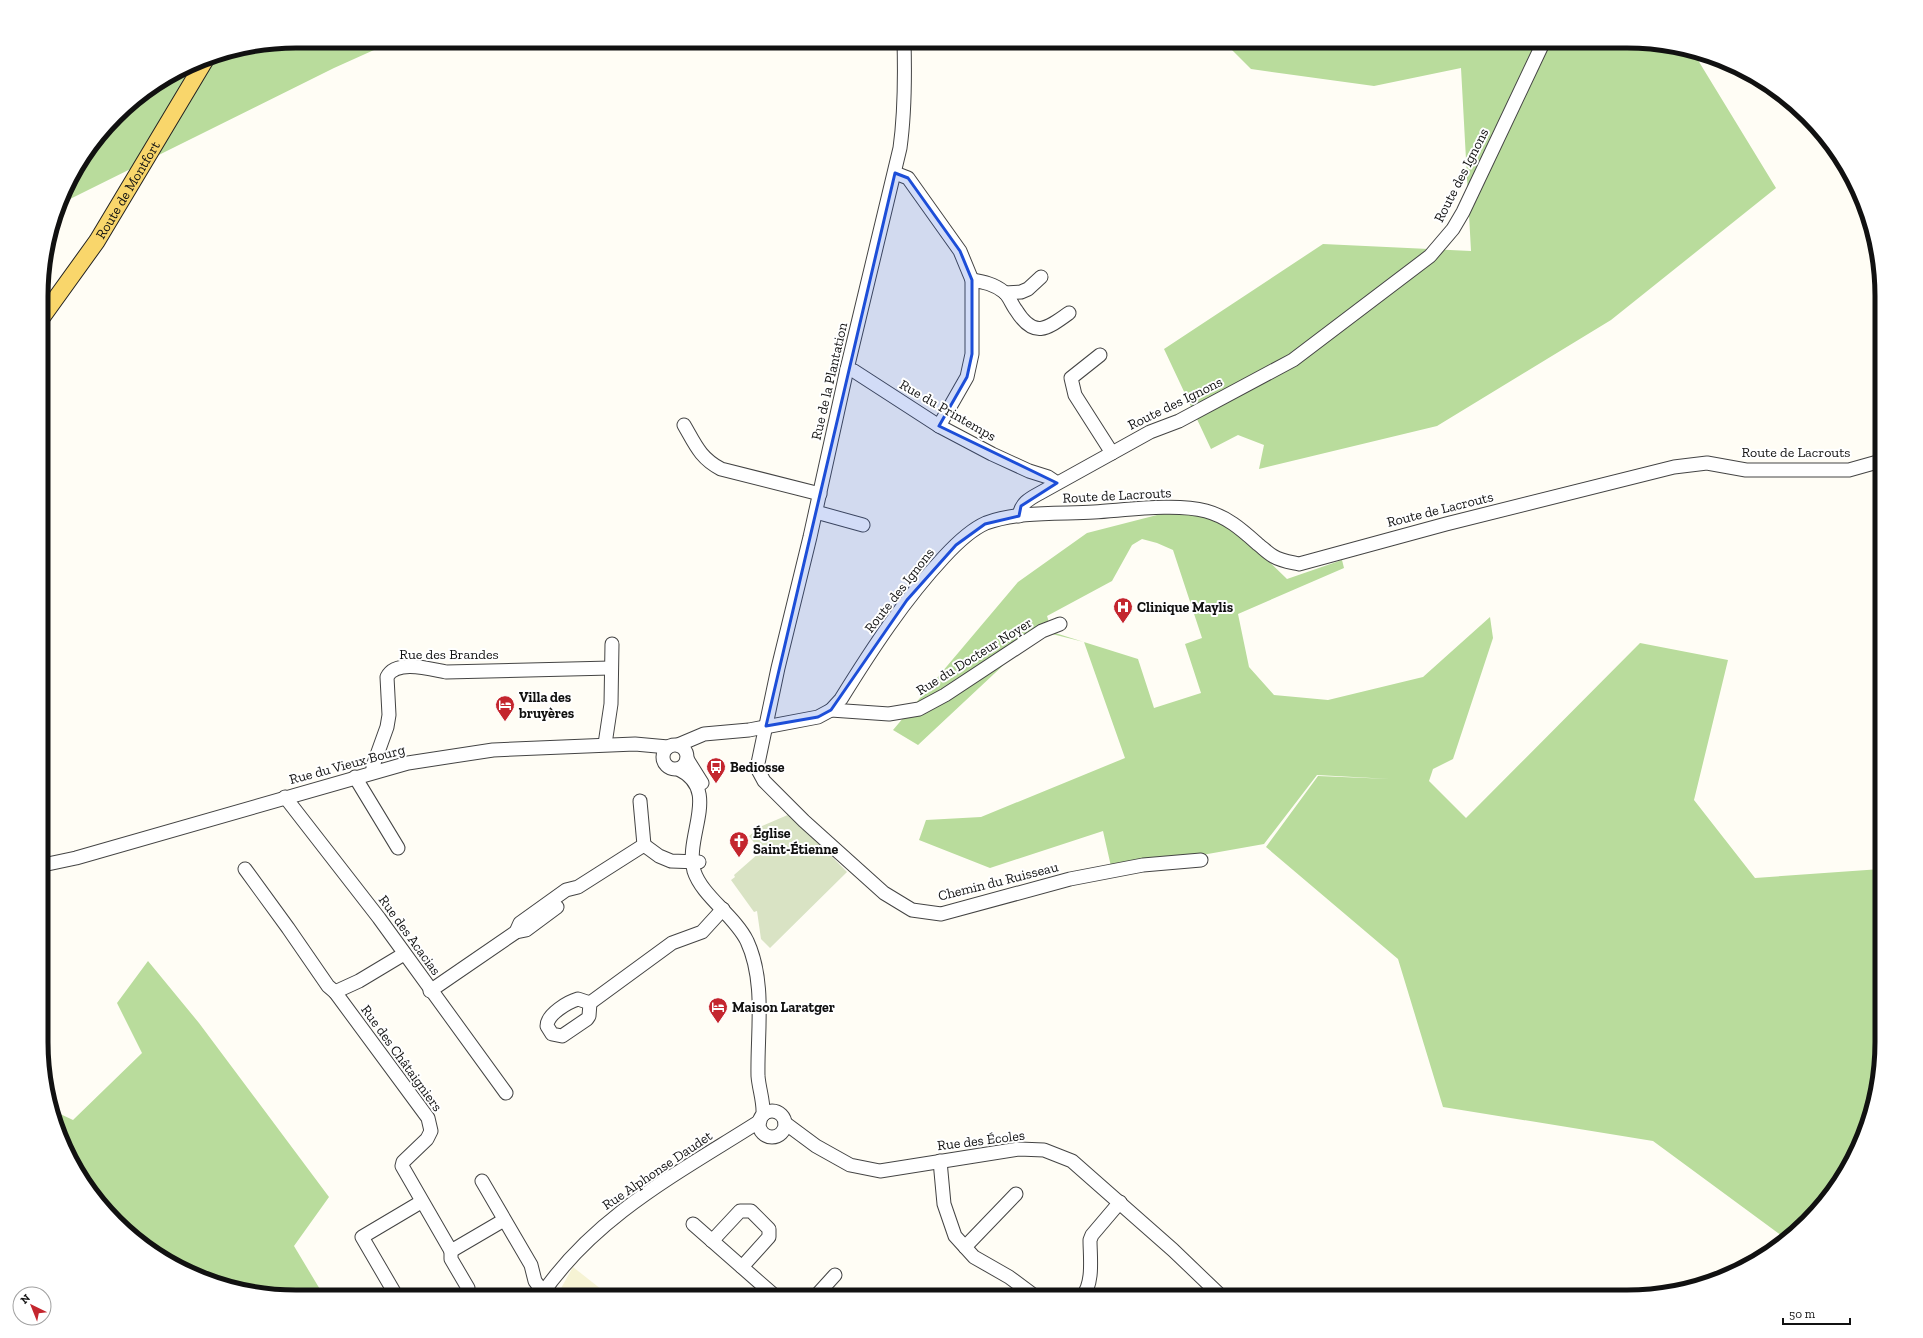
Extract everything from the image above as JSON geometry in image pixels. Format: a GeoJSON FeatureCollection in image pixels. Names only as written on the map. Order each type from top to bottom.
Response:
{"type":"FeatureCollection","features":[{"type":"Feature","properties":{"kind":"main road","name":"Route de Montfort"},"geometry":{"type":"LineString","coordinates":[[48,309],[97,241],[201,67]]}},
{"type":"Feature","properties":{"kind":"street","name":"Rue de la Plantation"},"geometry":{"type":"LineString","coordinates":[[766,726],[778,668],[895,173],[903,128],[906,79],[904,48]]}},
{"type":"Feature","properties":{"kind":"street","name":"Route des Ignons"},"geometry":{"type":"LineString","coordinates":[[766,726],[818,717],[831,710],[841,699],[907,600],[956,545],[972,531],[999,519],[1019,516],[1022,506],[1026,501],[1057,483],[1150,432],[1185,418],[1293,360],[1430,256],[1453,229],[1463,212],[1541,48]]}},
{"type":"Feature","properties":{"kind":"street"},"geometry":{"type":"LineString","coordinates":[[895,173],[908,178],[956,244],[968,266],[972,280],[972,354],[967,377],[939,426]]}},
{"type":"Feature","properties":{"kind":"street"},"geometry":{"type":"LineString","coordinates":[[1005,293],[1020,292],[1028,289],[1042,277]]}},
{"type":"Feature","properties":{"kind":"street"},"geometry":{"type":"LineString","coordinates":[[972,280],[991,284],[1005,293],[1018,314],[1030,326],[1040,330],[1051,326],[1069,313]]}},
{"type":"Feature","properties":{"kind":"street"},"geometry":{"type":"LineString","coordinates":[[1100,355],[1070,378],[1075,395],[1112,453]]}},
{"type":"Feature","properties":{"kind":"street","name":"Rue du Printemps"},"geometry":{"type":"LineString","coordinates":[[848,369],[854,371],[939,426],[992,454],[1029,471],[1048,477],[1057,483]]}},
{"type":"Feature","properties":{"kind":"street"},"geometry":{"type":"LineString","coordinates":[[684,425],[702,456],[709,463],[721,469],[820,494]]}},
{"type":"Feature","properties":{"kind":"street","name":"Route de Lacrouts"},"geometry":{"type":"LineString","coordinates":[[1019,516],[1142,509],[1198,509],[1218,514],[1233,522],[1272,556],[1285,562],[1299,564],[1446,524],[1674,467],[1707,463],[1746,470],[1848,470],[1875,463]]}},
{"type":"Feature","properties":{"kind":"street"},"geometry":{"type":"LineString","coordinates":[[816,512],[863,525]]}},
{"type":"Feature","properties":{"kind":"street","name":"Rue du Docteur Noyer"},"geometry":{"type":"LineString","coordinates":[[831,710],[889,714],[919,709],[945,695],[1042,632],[1060,624]]}},
{"type":"Feature","properties":{"kind":"street"},"geometry":{"type":"LineString","coordinates":[[605,744],[611,704],[612,644]]}},
{"type":"Feature","properties":{"kind":"street","name":"Rue des Brandes"},"geometry":{"type":"LineString","coordinates":[[374,772],[373,766],[387,727],[389,715],[387,677],[390,672],[397,667],[429,667],[446,672],[611,668]]}},
{"type":"Feature","properties":{"kind":"street"},"geometry":{"type":"LineString","coordinates":[[758,1062],[778,1112],[783,1117],[783,1129],[770,1137],[763,1134],[760,1128],[762,1118],[758,1062],[759,1014],[755,966],[742,932],[698,880],[693,841],[700,813],[700,799],[692,779],[678,769],[668,767],[677,752],[695,738],[704,734],[749,730],[766,726]]}},
{"type":"Feature","properties":{"kind":"street","name":"Chemin du Ruisseau"},"geometry":{"type":"LineString","coordinates":[[766,726],[757,768],[764,781],[804,821],[884,893],[912,910],[940,914],[1070,879],[1143,865],[1200,860]]}},
{"type":"Feature","properties":{"kind":"street","name":"Rue du Vieux Bourg"},"geometry":{"type":"LineString","coordinates":[[48,864],[76,858],[408,763],[493,750],[605,744],[635,744],[677,752]]}},
{"type":"Feature","properties":{"kind":"street"},"geometry":{"type":"LineString","coordinates":[[677,752],[684,765],[678,769]]}},
{"type":"Feature","properties":{"kind":"street"},"geometry":{"type":"LineString","coordinates":[[677,752],[704,787],[707,800],[707,808],[696,862]]}},
{"type":"Feature","properties":{"kind":"street"},"geometry":{"type":"LineString","coordinates":[[355,777],[398,848]]}},
{"type":"Feature","properties":{"kind":"street","name":"Rue des Acacias"},"geometry":{"type":"LineString","coordinates":[[285,797],[379,918],[430,991],[506,1093]]}},
{"type":"Feature","properties":{"kind":"street"},"geometry":{"type":"LineString","coordinates":[[640,801],[644,845],[659,856],[671,861],[696,862]]}},
{"type":"Feature","properties":{"kind":"street"},"geometry":{"type":"LineString","coordinates":[[430,991],[516,932],[520,923],[566,890],[578,886],[644,845]]}},
{"type":"Feature","properties":{"kind":"street"},"geometry":{"type":"LineString","coordinates":[[245,869],[328,986],[335,992],[360,981],[404,954]]}},
{"type":"Feature","properties":{"kind":"street"},"geometry":{"type":"LineString","coordinates":[[590,1003],[672,943],[702,932],[720,906]]}},
{"type":"Feature","properties":{"kind":"street","name":"Rue des Châtaigniers"},"geometry":{"type":"LineString","coordinates":[[335,992],[428,1118],[431,1125],[431,1131],[427,1139],[403,1162],[402,1166],[418,1192],[421,1202],[451,1251],[451,1258],[468,1288],[467,1290]]}},
{"type":"Feature","properties":{"kind":"street"},"geometry":{"type":"LineString","coordinates":[[762,1118],[772,1111],[778,1112]]}},
{"type":"Feature","properties":{"kind":"street","name":"Rue Alphonse Daudet"},"geometry":{"type":"LineString","coordinates":[[544,1290],[566,1262],[617,1214],[664,1181],[762,1118]]}},
{"type":"Feature","properties":{"kind":"street","name":"Rue des Écoles"},"geometry":{"type":"LineString","coordinates":[[783,1129],[850,1166],[880,1171],[1018,1149],[1044,1150],[1072,1161],[1120,1202],[1214,1290]]}},
{"type":"Feature","properties":{"kind":"street","name":"Rue Alphonse Daudet"},"geometry":{"type":"LineString","coordinates":[[728,1141],[763,1134]]}},
{"type":"Feature","properties":{"kind":"street"},"geometry":{"type":"LineString","coordinates":[[940,1161],[944,1204],[955,1236],[974,1257],[1009,1277],[1027,1290]]}},
{"type":"Feature","properties":{"kind":"street"},"geometry":{"type":"LineString","coordinates":[[482,1181],[531,1265],[539,1290]]}},
{"type":"Feature","properties":{"kind":"street"},"geometry":{"type":"LineString","coordinates":[[965,1247],[1016,1194]]}},
{"type":"Feature","properties":{"kind":"street"},"geometry":{"type":"LineString","coordinates":[[393,1290],[362,1237],[421,1202]]}},
{"type":"Feature","properties":{"kind":"street"},"geometry":{"type":"LineString","coordinates":[[1087,1290],[1089,1281],[1090,1240],[1092,1235],[1120,1202]]}},
{"type":"Feature","properties":{"kind":"street"},"geometry":{"type":"LineString","coordinates":[[712,1241],[740,1211],[751,1211],[769,1229],[769,1237],[742,1267]]}},
{"type":"Feature","properties":{"kind":"street"},"geometry":{"type":"LineString","coordinates":[[451,1251],[504,1220]]}},
{"type":"Feature","properties":{"kind":"street"},"geometry":{"type":"LineString","coordinates":[[693,1224],[768,1290]]}},
{"type":"Feature","properties":{"kind":"street"},"geometry":{"type":"LineString","coordinates":[[821,1290],[835,1275]]}},
{"type":"Feature","properties":{"kind":"highlighted area"},"geometry":{"type":"Polygon","coordinates":[[[895,173],[908,178],[960,251],[972,280],[972,354],[967,377],[939,426],[1057,483],[1021,506],[1019,516],[985,524],[956,545],[907,600],[831,710],[818,717],[766,726],[895,173]]]}},
{"type":"Feature","properties":{"kind":"shaded area"},"geometry":{"type":"Polygon","coordinates":[[[573,1267],[602,1290],[560,1290],[573,1267]]]}},
{"type":"Feature","properties":{"kind":"green space"},"geometry":{"type":"Polygon","coordinates":[[[296,48],[378,48],[334,68],[68,200],[81,172],[99,145],[121,121],[145,99],[172,81],[217,61],[232,56],[264,50],[296,48]]]}},
{"type":"Feature","properties":{"kind":"green space"},"geometry":{"type":"Polygon","coordinates":[[[1230,48],[1627,48],[1659,50],[1691,56],[1697,58],[1776,188],[1611,320],[1437,426],[1259,469],[1264,445],[1238,435],[1211,449],[1164,349],[1323,244],[1471,251],[1461,68],[1374,86],[1251,69],[1230,48]]]}},
{"type":"Feature","properties":{"kind":"green space"},"geometry":{"type":"Polygon","coordinates":[[[1197,511],[1231,525],[1287,579],[1342,560],[1344,568],[1238,614],[1249,667],[1274,695],[1328,700],[1423,677],[1490,617],[1493,638],[1453,759],[1433,769],[1429,781],[1466,818],[1640,643],[1728,660],[1694,800],[1755,878],[1875,869],[1875,1042],[1873,1074],[1867,1106],[1856,1137],[1842,1166],[1824,1193],[1802,1217],[1782,1236],[1653,1141],[1443,1107],[1398,959],[1266,847],[1318,776],[1390,779],[1317,775],[1264,844],[1112,871],[1103,831],[990,868],[919,840],[926,820],[981,817],[1125,758],[1084,642],[1138,659],[1154,708],[1201,693],[1185,644],[1202,638],[1173,550],[1157,543],[1142,539],[1132,545],[1112,581],[1047,616],[1052,632],[1083,642],[1040,631],[918,745],[893,730],[1018,582],[1087,533],[1161,514],[1197,511]]]}},
{"type":"Feature","properties":{"kind":"green space"},"geometry":{"type":"Polygon","coordinates":[[[790,814],[847,872],[770,948],[761,939],[757,911],[754,912],[731,880],[735,877],[734,875],[759,853],[759,849],[749,836],[762,826],[790,814]]]}},
{"type":"Feature","properties":{"kind":"green space"},"geometry":{"type":"Polygon","coordinates":[[[148,961],[199,1023],[329,1197],[294,1246],[320,1290],[264,1288],[232,1282],[201,1271],[172,1257],[145,1239],[121,1217],[99,1193],[81,1166],[67,1137],[58,1113],[73,1120],[142,1053],[117,1003],[148,961]]]}},
{"type":"Feature","properties":{"kind":"place","name":"Clinique Maylis"},"geometry":{"type":"Point","coordinates":[1123,624]}},
{"type":"Feature","properties":{"kind":"place","name":"Villa des bruyères"},"geometry":{"type":"Point","coordinates":[505,722]}},
{"type":"Feature","properties":{"kind":"place","name":"Bediosse"},"geometry":{"type":"Point","coordinates":[716,784]}},
{"type":"Feature","properties":{"kind":"place","name":"Église Saint-Étienne"},"geometry":{"type":"Point","coordinates":[739,858]}},
{"type":"Feature","properties":{"kind":"place","name":"Maison Laratger"},"geometry":{"type":"Point","coordinates":[718,1024]}}]}
